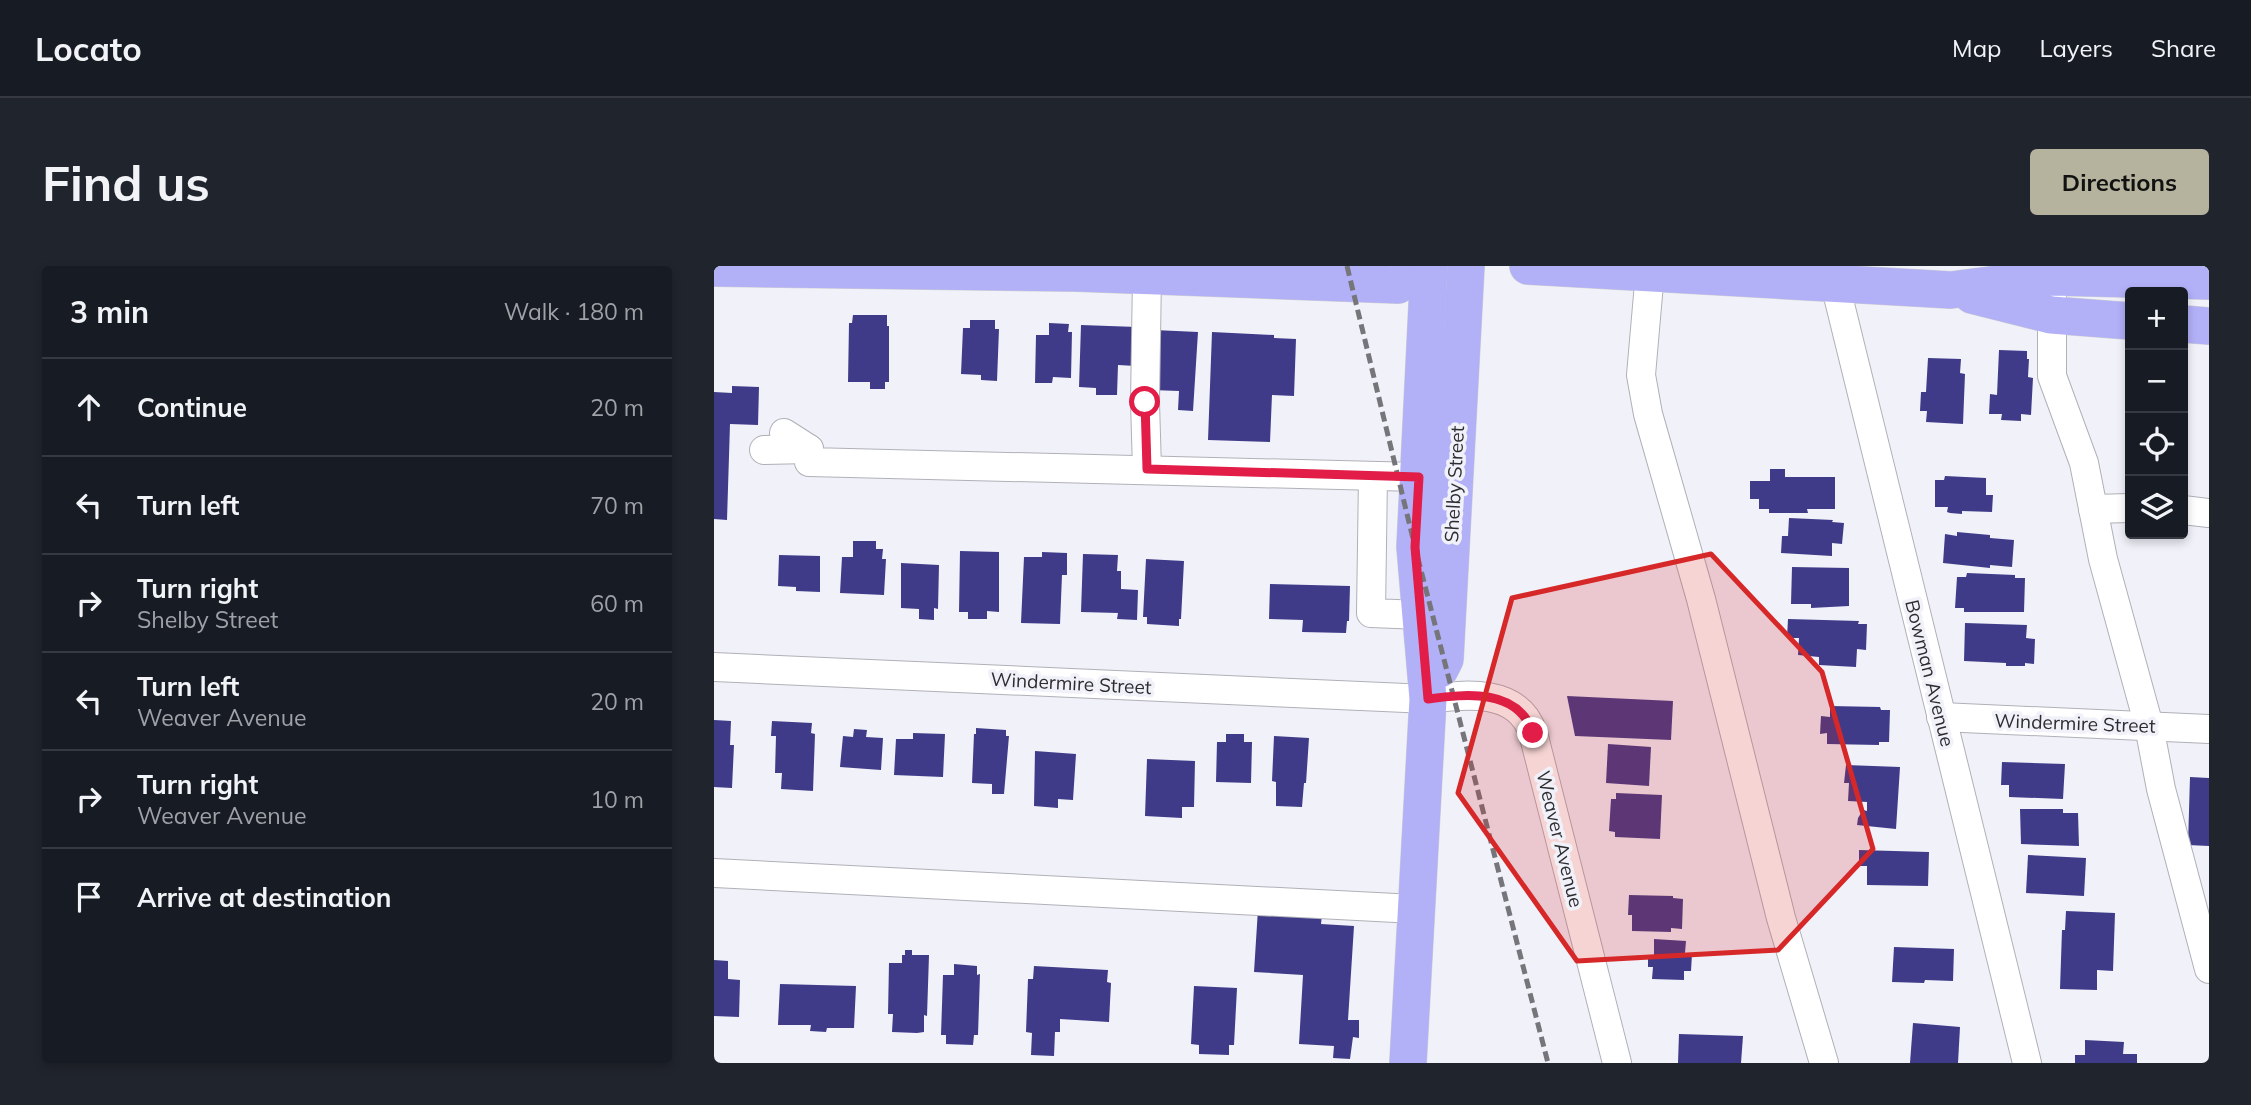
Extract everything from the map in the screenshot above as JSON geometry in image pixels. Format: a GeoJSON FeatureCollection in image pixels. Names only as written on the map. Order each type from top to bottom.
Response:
{"type":"FeatureCollection","features":[{"type":"Feature","properties":{"kind":"main road"},"geometry":{"type":"LineString","coordinates":[[714,268],[835,268],[1398,285],[1426,266]]}},
{"type":"Feature","properties":{"kind":"main road","name":"Shelby Street"},"geometry":{"type":"LineString","coordinates":[[1409,1063],[1428,699],[1415,547],[1426,266]]}},
{"type":"Feature","properties":{"kind":"main road","name":"Shelby Street"},"geometry":{"type":"LineString","coordinates":[[1428,699],[1445,659],[1466,266]]}},
{"type":"Feature","properties":{"kind":"main road"},"geometry":{"type":"LineString","coordinates":[[1528,266],[1951,290],[2053,277],[2209,281]]}},
{"type":"Feature","properties":{"kind":"main road"},"geometry":{"type":"LineString","coordinates":[[1951,290],[2051,315],[2125,321]]}},
{"type":"Feature","properties":{"kind":"main road"},"geometry":{"type":"LineString","coordinates":[[2188,324],[2209,326]]}},
{"type":"Feature","properties":{"kind":"street"},"geometry":{"type":"LineString","coordinates":[[1650,272],[1641,374],[1648,414],[1700,599],[1782,918],[1824,1063]]}},
{"type":"Feature","properties":{"kind":"street"},"geometry":{"type":"LineString","coordinates":[[1147,276],[1147,469]]}},
{"type":"Feature","properties":{"kind":"street"},"geometry":{"type":"LineString","coordinates":[[2053,277],[2052,376],[2084,463],[2103,559],[2149,726],[2161,789],[2209,970]]}},
{"type":"Feature","properties":{"kind":"street","name":"Bowman Avenue"},"geometry":{"type":"LineString","coordinates":[[1835,284],[2027,1063]]}},
{"type":"Feature","properties":{"kind":"street"},"geometry":{"type":"LineString","coordinates":[[774,441],[809,449],[809,462],[1419,477]]}},
{"type":"Feature","properties":{"kind":"street"},"geometry":{"type":"LineString","coordinates":[[1373,476],[1371,613],[1421,615]]}},
{"type":"Feature","properties":{"kind":"street"},"geometry":{"type":"LineString","coordinates":[[2093,509],[2125,508]]}},
{"type":"Feature","properties":{"kind":"street"},"geometry":{"type":"LineString","coordinates":[[2188,511],[2209,513]]}},
{"type":"Feature","properties":{"kind":"street","name":"Windermire Street"},"geometry":{"type":"LineString","coordinates":[[714,667],[1428,699]]}},
{"type":"Feature","properties":{"kind":"street","name":"Weaver Avenue"},"geometry":{"type":"LineString","coordinates":[[1428,699],[1455,695],[1501,700],[1522,712],[1528,719],[1617,1063]]}},
{"type":"Feature","properties":{"kind":"street","name":"Windermire Street"},"geometry":{"type":"LineString","coordinates":[[1941,717],[2209,729]]}},
{"type":"Feature","properties":{"kind":"street"},"geometry":{"type":"LineString","coordinates":[[714,873],[1415,909]]}},
{"type":"Feature","properties":{"kind":"highlighted area"},"geometry":{"type":"Polygon","coordinates":[[[1711,554],[1822,672],[1873,849],[1778,950],[1577,961],[1458,793],[1512,598],[1711,554]]]}},
{"type":"Feature","properties":{"kind":"building"},"geometry":{"type":"Polygon","coordinates":[[[853,315],[887,315],[889,382],[885,382],[885,389],[870,389],[870,382],[848,382],[849,323],[852,323],[853,315]]]}},
{"type":"Feature","properties":{"kind":"building"},"geometry":{"type":"Polygon","coordinates":[[[970,320],[995,320],[995,329],[999,329],[997,381],[981,380],[981,375],[961,374],[963,328],[970,328],[970,320]]]}},
{"type":"Feature","properties":{"kind":"building"},"geometry":{"type":"Polygon","coordinates":[[[1049,323],[1069,324],[1068,332],[1072,332],[1071,378],[1053,377],[1052,383],[1035,383],[1036,335],[1049,335],[1049,323]]]}},
{"type":"Feature","properties":{"kind":"building"},"geometry":{"type":"Polygon","coordinates":[[[1081,325],[1137,327],[1136,366],[1118,365],[1117,395],[1096,395],[1096,388],[1079,387],[1081,325]]]}},
{"type":"Feature","properties":{"kind":"building"},"geometry":{"type":"Polygon","coordinates":[[[1154,330],[1198,332],[1193,411],[1178,410],[1179,391],[1152,390],[1154,330]]]}},
{"type":"Feature","properties":{"kind":"building"},"geometry":{"type":"Polygon","coordinates":[[[1212,332],[1274,335],[1274,338],[1296,339],[1294,396],[1272,395],[1270,442],[1208,440],[1212,332]]]}},
{"type":"Feature","properties":{"kind":"building"},"geometry":{"type":"Polygon","coordinates":[[[1999,350],[2027,351],[2028,377],[2033,378],[2031,415],[2021,414],[2021,421],[2001,420],[2002,414],[1989,414],[1990,394],[1997,395],[1999,350]]]}},
{"type":"Feature","properties":{"kind":"building"},"geometry":{"type":"Polygon","coordinates":[[[1928,358],[1961,359],[1960,373],[1965,374],[1963,424],[1926,422],[1927,411],[1920,411],[1921,392],[1926,392],[1928,358]]]}},
{"type":"Feature","properties":{"kind":"building"},"geometry":{"type":"Polygon","coordinates":[[[732,386],[759,387],[758,425],[730,424],[727,520],[714,519],[714,392],[732,393],[732,386]]]}},
{"type":"Feature","properties":{"kind":"building"},"geometry":{"type":"Polygon","coordinates":[[[1770,469],[1785,469],[1785,477],[1835,477],[1835,509],[1807,509],[1808,513],[1769,513],[1769,509],[1759,509],[1759,499],[1750,499],[1750,481],[1770,481],[1770,469]]]}},
{"type":"Feature","properties":{"kind":"building"},"geometry":{"type":"Polygon","coordinates":[[[1945,476],[1986,478],[1986,495],[1993,495],[1992,512],[1950,513],[1947,512],[1948,507],[1935,507],[1935,480],[1944,480],[1945,476]]]}},
{"type":"Feature","properties":{"kind":"building"},"geometry":{"type":"Polygon","coordinates":[[[1789,518],[1844,523],[1842,544],[1832,543],[1832,556],[1781,553],[1782,536],[1788,536],[1789,518]]]}},
{"type":"Feature","properties":{"kind":"building"},"geometry":{"type":"Polygon","coordinates":[[[1957,532],[2014,540],[2012,567],[1990,565],[1990,568],[1943,563],[1945,534],[1957,536],[1957,532]]]}},
{"type":"Feature","properties":{"kind":"building"},"geometry":{"type":"Polygon","coordinates":[[[853,541],[876,541],[876,549],[883,549],[882,559],[886,559],[884,595],[840,593],[842,557],[853,557],[853,541]]]}},
{"type":"Feature","properties":{"kind":"building"},"geometry":{"type":"Polygon","coordinates":[[[960,551],[999,552],[999,612],[987,611],[987,619],[968,619],[968,612],[959,612],[960,551]]]}},
{"type":"Feature","properties":{"kind":"building"},"geometry":{"type":"Polygon","coordinates":[[[1042,552],[1067,553],[1067,575],[1062,575],[1060,624],[1021,623],[1024,557],[1042,557],[1042,552]]]}},
{"type":"Feature","properties":{"kind":"building"},"geometry":{"type":"Polygon","coordinates":[[[1083,554],[1118,555],[1117,571],[1121,571],[1121,589],[1138,590],[1137,620],[1117,619],[1118,613],[1081,612],[1083,554]]]}},
{"type":"Feature","properties":{"kind":"building"},"geometry":{"type":"Polygon","coordinates":[[[779,555],[820,556],[820,592],[796,591],[796,587],[778,586],[779,555]]]}},
{"type":"Feature","properties":{"kind":"building"},"geometry":{"type":"Polygon","coordinates":[[[1146,559],[1184,561],[1179,626],[1147,624],[1147,617],[1143,617],[1146,559]]]}},
{"type":"Feature","properties":{"kind":"building"},"geometry":{"type":"Polygon","coordinates":[[[901,563],[939,565],[938,609],[934,608],[934,620],[919,619],[919,609],[901,608],[901,563]]]}},
{"type":"Feature","properties":{"kind":"building"},"geometry":{"type":"Polygon","coordinates":[[[1792,567],[1849,568],[1849,606],[1811,608],[1811,604],[1791,604],[1792,567]]]}},
{"type":"Feature","properties":{"kind":"building"},"geometry":{"type":"Polygon","coordinates":[[[1967,573],[2015,575],[2015,578],[2025,578],[2024,612],[1964,612],[1964,608],[1955,608],[1957,577],[1966,577],[1967,573]]]}},
{"type":"Feature","properties":{"kind":"building"},"geometry":{"type":"Polygon","coordinates":[[[1270,584],[1350,586],[1346,633],[1302,632],[1303,620],[1269,619],[1270,584]]]}},
{"type":"Feature","properties":{"kind":"building"},"geometry":{"type":"Polygon","coordinates":[[[1788,619],[1859,621],[1858,624],[1867,624],[1866,650],[1857,649],[1856,667],[1819,665],[1819,657],[1798,655],[1799,638],[1787,638],[1788,619]]]}},
{"type":"Feature","properties":{"kind":"building"},"geometry":{"type":"Polygon","coordinates":[[[1965,623],[2027,625],[2026,638],[2035,639],[2034,664],[2006,666],[2006,663],[1964,661],[1965,623]]]}},
{"type":"Feature","properties":{"kind":"building"},"geometry":{"type":"Polygon","coordinates":[[[1567,696],[1673,701],[1671,740],[1575,736],[1567,696]]]}},
{"type":"Feature","properties":{"kind":"building"},"geometry":{"type":"Polygon","coordinates":[[[1830,706],[1880,707],[1881,710],[1890,710],[1889,742],[1879,742],[1879,745],[1827,744],[1827,733],[1820,734],[1821,716],[1830,717],[1830,706]]]}},
{"type":"Feature","properties":{"kind":"building"},"geometry":{"type":"Polygon","coordinates":[[[714,720],[731,721],[730,745],[734,745],[732,788],[714,787],[714,720]]]}},
{"type":"Feature","properties":{"kind":"building"},"geometry":{"type":"Polygon","coordinates":[[[772,721],[812,723],[811,733],[815,734],[813,791],[781,789],[782,773],[775,773],[776,736],[771,736],[772,721]]]}},
{"type":"Feature","properties":{"kind":"building"},"geometry":{"type":"Polygon","coordinates":[[[976,728],[1006,730],[1006,736],[1009,736],[1004,794],[992,794],[992,784],[972,783],[976,728]]]}},
{"type":"Feature","properties":{"kind":"building"},"geometry":{"type":"Polygon","coordinates":[[[854,729],[867,730],[866,737],[883,738],[881,770],[840,767],[843,736],[853,737],[854,729]]]}},
{"type":"Feature","properties":{"kind":"building"},"geometry":{"type":"Polygon","coordinates":[[[913,733],[945,734],[943,777],[894,775],[896,739],[913,739],[913,733]]]}},
{"type":"Feature","properties":{"kind":"building"},"geometry":{"type":"Polygon","coordinates":[[[1226,734],[1244,734],[1244,742],[1252,742],[1251,783],[1216,782],[1217,742],[1226,742],[1226,734]]]}},
{"type":"Feature","properties":{"kind":"building"},"geometry":{"type":"Polygon","coordinates":[[[1274,736],[1309,738],[1302,807],[1276,806],[1276,782],[1272,781],[1274,736]]]}},
{"type":"Feature","properties":{"kind":"building"},"geometry":{"type":"Polygon","coordinates":[[[1608,744],[1651,747],[1649,786],[1606,783],[1608,744]]]}},
{"type":"Feature","properties":{"kind":"building"},"geometry":{"type":"Polygon","coordinates":[[[1035,751],[1076,754],[1073,800],[1058,799],[1058,808],[1034,806],[1035,751]]]}},
{"type":"Feature","properties":{"kind":"building"},"geometry":{"type":"Polygon","coordinates":[[[1147,759],[1195,761],[1194,807],[1182,807],[1182,818],[1145,816],[1147,759]]]}},
{"type":"Feature","properties":{"kind":"building"},"geometry":{"type":"Polygon","coordinates":[[[2002,762],[2065,764],[2063,799],[2009,797],[2009,785],[2001,785],[2002,762]]]}},
{"type":"Feature","properties":{"kind":"building"},"geometry":{"type":"Polygon","coordinates":[[[1846,765],[1900,767],[1896,829],[1857,825],[1863,810],[1867,811],[1867,802],[1848,801],[1849,783],[1844,783],[1846,765]]]}},
{"type":"Feature","properties":{"kind":"building"},"geometry":{"type":"Polygon","coordinates":[[[2190,777],[2209,778],[2209,846],[2188,845],[2190,777]]]}},
{"type":"Feature","properties":{"kind":"building"},"geometry":{"type":"Polygon","coordinates":[[[1616,793],[1662,795],[1660,839],[1615,837],[1615,832],[1609,831],[1611,799],[1616,799],[1616,793]]]}},
{"type":"Feature","properties":{"kind":"building"},"geometry":{"type":"Polygon","coordinates":[[[2020,809],[2063,809],[2063,813],[2078,813],[2079,846],[2021,844],[2020,809]]]}},
{"type":"Feature","properties":{"kind":"building"},"geometry":{"type":"Polygon","coordinates":[[[1859,850],[1929,852],[1928,886],[1867,885],[1867,866],[1859,866],[1859,850]]]}},
{"type":"Feature","properties":{"kind":"building"},"geometry":{"type":"Polygon","coordinates":[[[2028,855],[2086,858],[2084,896],[2026,893],[2028,855]]]}},
{"type":"Feature","properties":{"kind":"building"},"geometry":{"type":"Polygon","coordinates":[[[1629,895],[1673,896],[1683,899],[1682,929],[1671,928],[1671,932],[1632,931],[1632,915],[1628,915],[1629,895]]]}},
{"type":"Feature","properties":{"kind":"building"},"geometry":{"type":"Polygon","coordinates":[[[1258,909],[1322,914],[1321,924],[1354,926],[1348,1020],[1359,1020],[1359,1038],[1353,1037],[1350,1059],[1333,1058],[1334,1046],[1299,1044],[1303,975],[1254,972],[1258,909]]]}},
{"type":"Feature","properties":{"kind":"building"},"geometry":{"type":"Polygon","coordinates":[[[2066,911],[2115,913],[2113,971],[2097,970],[2097,990],[2060,989],[2062,930],[2065,930],[2066,911]]]}},
{"type":"Feature","properties":{"kind":"building"},"geometry":{"type":"Polygon","coordinates":[[[1654,939],[1686,941],[1685,953],[1692,954],[1691,971],[1684,971],[1684,980],[1652,979],[1653,967],[1648,967],[1648,957],[1654,957],[1654,939]]]}},
{"type":"Feature","properties":{"kind":"building"},"geometry":{"type":"Polygon","coordinates":[[[1894,947],[1954,949],[1953,981],[1892,982],[1894,947]]]}},
{"type":"Feature","properties":{"kind":"building"},"geometry":{"type":"Polygon","coordinates":[[[905,950],[912,950],[912,955],[929,955],[924,1032],[892,1032],[893,1014],[888,1014],[889,963],[902,963],[905,950]]]}},
{"type":"Feature","properties":{"kind":"building"},"geometry":{"type":"Polygon","coordinates":[[[714,960],[728,961],[728,979],[740,980],[739,1017],[714,1016],[714,960]]]}},
{"type":"Feature","properties":{"kind":"building"},"geometry":{"type":"Polygon","coordinates":[[[954,964],[977,966],[977,975],[980,974],[978,1035],[974,1035],[973,1045],[946,1044],[946,1035],[941,1035],[943,975],[954,975],[954,964]]]}},
{"type":"Feature","properties":{"kind":"building"},"geometry":{"type":"Polygon","coordinates":[[[1034,966],[1108,970],[1107,982],[1111,983],[1109,1022],[1060,1019],[1060,1032],[1055,1032],[1054,1056],[1031,1055],[1032,1033],[1026,1032],[1028,979],[1033,979],[1034,966]]]}},
{"type":"Feature","properties":{"kind":"building"},"geometry":{"type":"Polygon","coordinates":[[[780,984],[856,986],[854,1028],[827,1028],[826,1032],[810,1031],[811,1025],[778,1025],[780,984]]]}},
{"type":"Feature","properties":{"kind":"building"},"geometry":{"type":"Polygon","coordinates":[[[1194,986],[1237,988],[1234,1045],[1229,1045],[1229,1055],[1199,1054],[1199,1045],[1191,1044],[1194,986]]]}},
{"type":"Feature","properties":{"kind":"building"},"geometry":{"type":"Polygon","coordinates":[[[1913,1023],[1960,1027],[1958,1063],[1910,1063],[1913,1023]]]}},
{"type":"Feature","properties":{"kind":"building"},"geometry":{"type":"Polygon","coordinates":[[[1679,1034],[1743,1036],[1741,1063],[1678,1063],[1679,1034]]]}},
{"type":"Feature","properties":{"kind":"building"},"geometry":{"type":"Polygon","coordinates":[[[2085,1040],[2124,1042],[2123,1054],[2137,1054],[2137,1063],[2075,1063],[2075,1055],[2085,1055],[2085,1040]]]}},
{"type":"Feature","properties":{"kind":"railway"},"geometry":{"type":"LineString","coordinates":[[1347,266],[1415,547],[1548,1063]]}},
{"type":"Feature","properties":{"kind":"route"},"geometry":{"type":"LineString","coordinates":[[1145,402],[1147,469],[1419,477],[1415,547],[1428,699],[1455,695],[1501,700],[1522,712],[1533,733]]}}]}
